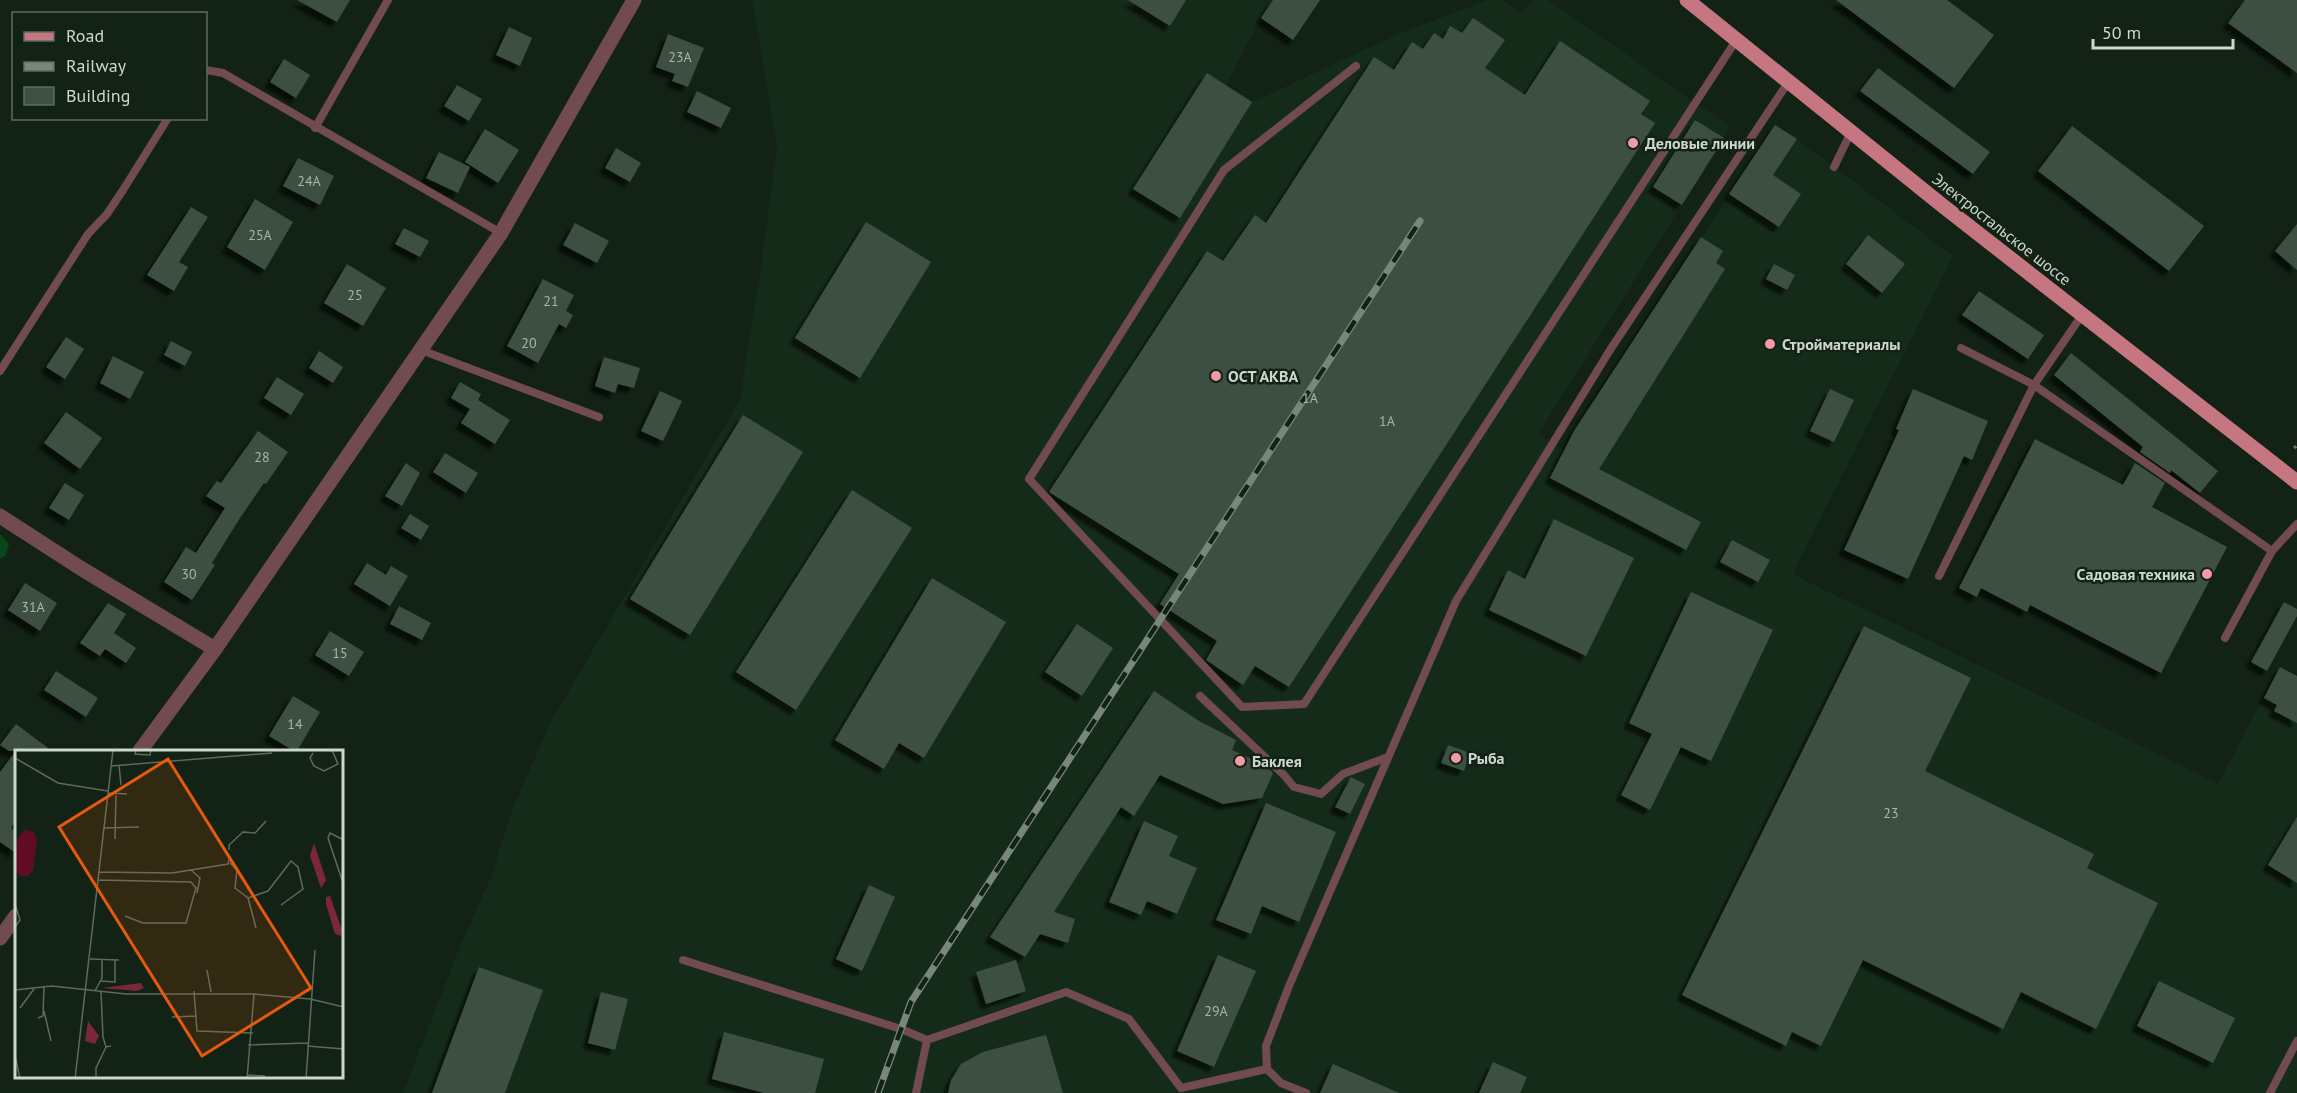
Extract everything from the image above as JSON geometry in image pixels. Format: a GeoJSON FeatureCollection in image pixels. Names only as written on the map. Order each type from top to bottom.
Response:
{"type":"FeatureCollection","features":[{"type":"Feature","properties":{"kind":"main road","name":"Электростальское шоссе"},"geometry":{"type":"LineString","coordinates":[[1687,0],[2082,315],[2297,482]]}},
{"type":"Feature","properties":{"kind":"street"},"geometry":{"type":"LineString","coordinates":[[141,750],[215,649],[501,233],[634,0]]}},
{"type":"Feature","properties":{"kind":"street"},"geometry":{"type":"LineString","coordinates":[[0,516],[82,569],[215,649]]}},
{"type":"Feature","properties":{"kind":"street"},"geometry":{"type":"LineString","coordinates":[[0,938],[15,917]]}},
{"type":"Feature","properties":{"kind":"lane"},"geometry":{"type":"LineString","coordinates":[[315,128],[388,0]]}},
{"type":"Feature","properties":{"kind":"lane"},"geometry":{"type":"LineString","coordinates":[[1356,66],[1224,170],[1029,479],[1242,707],[1304,704],[1737,39]]}},
{"type":"Feature","properties":{"kind":"lane"},"geometry":{"type":"LineString","coordinates":[[207,70],[223,73],[501,233]]}},
{"type":"Feature","properties":{"kind":"lane"},"geometry":{"type":"LineString","coordinates":[[1306,1093],[1281,1083],[1267,1069],[1266,1046],[1289,986],[1456,601],[1610,350],[1789,81]]}},
{"type":"Feature","properties":{"kind":"lane"},"geometry":{"type":"LineString","coordinates":[[0,371],[88,234],[107,214],[167,120]]}},
{"type":"Feature","properties":{"kind":"lane"},"geometry":{"type":"LineString","coordinates":[[1833,167],[1851,132]]}},
{"type":"Feature","properties":{"kind":"lane"},"geometry":{"type":"LineString","coordinates":[[1939,576],[2034,385],[2082,315]]}},
{"type":"Feature","properties":{"kind":"lane"},"geometry":{"type":"LineString","coordinates":[[1961,348],[2034,385],[2272,551]]}},
{"type":"Feature","properties":{"kind":"lane"},"geometry":{"type":"LineString","coordinates":[[421,350],[599,417]]}},
{"type":"Feature","properties":{"kind":"lane"},"geometry":{"type":"LineString","coordinates":[[2225,638],[2272,551],[2297,524]]}},
{"type":"Feature","properties":{"kind":"lane"},"geometry":{"type":"LineString","coordinates":[[1200,696],[1284,774],[1294,787],[1321,794],[1343,774],[1388,757]]}},
{"type":"Feature","properties":{"kind":"lane"},"geometry":{"type":"LineString","coordinates":[[683,960],[901,1029],[927,1041],[1066,992],[1130,1019],[1181,1088],[1267,1069]]}},
{"type":"Feature","properties":{"kind":"lane"},"geometry":{"type":"LineString","coordinates":[[916,1093],[927,1041]]}},
{"type":"Feature","properties":{"kind":"lane"},"geometry":{"type":"LineString","coordinates":[[2270,1093],[2297,1041]]}},
{"type":"Feature","properties":{"kind":"shaded area"},"geometry":{"type":"Polygon","coordinates":[[[752,0],[1273,0],[1226,85],[1253,102],[1400,33],[1488,0],[1503,0],[1522,14],[1533,0],[1548,0],[1729,126],[1724,138],[1538,434],[1564,450],[1775,125],[1797,139],[1953,256],[1793,573],[2218,784],[2276,673],[2289,679],[2292,673],[2297,676],[2297,1093],[403,1093],[461,944],[491,877],[514,806],[550,723],[740,400],[777,146],[752,0]]]}},
{"type":"Feature","properties":{"kind":"shaded area"},"geometry":{"type":"Polygon","coordinates":[[[0,534],[9,544],[6,555],[0,559],[0,534]]]}},
{"type":"Feature","properties":{"kind":"building"},"geometry":{"type":"Polygon","coordinates":[[[297,0],[350,0],[337,22],[297,0]]]}},
{"type":"Feature","properties":{"kind":"building"},"geometry":{"type":"Polygon","coordinates":[[[1128,0],[1186,0],[1170,26],[1128,0]]]}},
{"type":"Feature","properties":{"kind":"building"},"geometry":{"type":"Polygon","coordinates":[[[1273,0],[1320,0],[1293,40],[1261,18],[1273,0]]]}},
{"type":"Feature","properties":{"kind":"building"},"geometry":{"type":"Polygon","coordinates":[[[1836,0],[1947,0],[1994,35],[1954,88],[1836,0]]]}},
{"type":"Feature","properties":{"kind":"building"},"geometry":{"type":"Polygon","coordinates":[[[2245,0],[2297,0],[2297,73],[2228,23],[2245,0]]]}},
{"type":"Feature","properties":{"kind":"building"},"geometry":{"type":"Polygon","coordinates":[[[1473,18],[1505,40],[1485,68],[1525,95],[1560,41],[1650,101],[1641,114],[1655,123],[1289,687],[1255,666],[1243,685],[1206,660],[1217,641],[1160,604],[1179,574],[1049,492],[1207,251],[1223,261],[1255,215],[1266,223],[1374,57],[1394,70],[1412,42],[1423,49],[1434,33],[1443,39],[1450,26],[1462,33],[1473,18]]]}},
{"type":"Feature","properties":{"kind":"building"},"geometry":{"type":"Polygon","coordinates":[[[509,27],[532,38],[520,66],[496,55],[509,27]]]}},
{"type":"Feature","properties":{"kind":"building"},"geometry":{"type":"Polygon","coordinates":[[[668,34],[704,48],[688,87],[672,81],[675,74],[656,67],[668,34]]]}},
{"type":"Feature","properties":{"kind":"building"},"geometry":{"type":"Polygon","coordinates":[[[284,59],[310,75],[296,98],[270,82],[284,59]]]}},
{"type":"Feature","properties":{"kind":"building"},"geometry":{"type":"Polygon","coordinates":[[[1878,68],[1990,152],[1973,174],[1860,91],[1878,68]]]}},
{"type":"Feature","properties":{"kind":"building"},"geometry":{"type":"Polygon","coordinates":[[[1207,73],[1252,102],[1180,218],[1133,189],[1207,73]]]}},
{"type":"Feature","properties":{"kind":"building"},"geometry":{"type":"Polygon","coordinates":[[[457,85],[482,99],[469,121],[444,106],[457,85]]]}},
{"type":"Feature","properties":{"kind":"building"},"geometry":{"type":"Polygon","coordinates":[[[697,91],[731,108],[721,128],[687,112],[697,91]]]}},
{"type":"Feature","properties":{"kind":"building"},"geometry":{"type":"Polygon","coordinates":[[[1695,120],[1724,138],[1682,205],[1653,187],[1695,120]]]}},
{"type":"Feature","properties":{"kind":"building"},"geometry":{"type":"Polygon","coordinates":[[[1775,125],[1797,139],[1773,175],[1801,194],[1779,227],[1729,194],[1775,125]]]}},
{"type":"Feature","properties":{"kind":"building"},"geometry":{"type":"Polygon","coordinates":[[[2072,126],[2204,226],[2169,271],[2038,171],[2072,126]]]}},
{"type":"Feature","properties":{"kind":"building"},"geometry":{"type":"Polygon","coordinates":[[[485,129],[519,150],[498,183],[465,162],[485,129]]]}},
{"type":"Feature","properties":{"kind":"building"},"geometry":{"type":"Polygon","coordinates":[[[616,148],[641,163],[630,182],[605,168],[616,148]]]}},
{"type":"Feature","properties":{"kind":"building"},"geometry":{"type":"Polygon","coordinates":[[[439,152],[470,167],[458,193],[426,178],[439,152]]]}},
{"type":"Feature","properties":{"kind":"building"},"geometry":{"type":"Polygon","coordinates":[[[298,158],[334,176],[320,205],[283,186],[298,158]]]}},
{"type":"Feature","properties":{"kind":"building"},"geometry":{"type":"Polygon","coordinates":[[[255,199],[293,222],[265,270],[227,247],[255,199]]]}},
{"type":"Feature","properties":{"kind":"building"},"geometry":{"type":"Polygon","coordinates":[[[191,207],[208,217],[179,262],[188,267],[174,291],[147,275],[191,207]]]}},
{"type":"Feature","properties":{"kind":"building"},"geometry":{"type":"Polygon","coordinates":[[[866,222],[931,262],[860,378],[795,338],[866,222]]]}},
{"type":"Feature","properties":{"kind":"building"},"geometry":{"type":"Polygon","coordinates":[[[575,223],[609,241],[597,263],[563,245],[575,223]]]}},
{"type":"Feature","properties":{"kind":"building"},"geometry":{"type":"Polygon","coordinates":[[[2297,224],[2297,270],[2275,251],[2297,224]]]}},
{"type":"Feature","properties":{"kind":"building"},"geometry":{"type":"Polygon","coordinates":[[[404,228],[429,241],[420,257],[395,244],[404,228]]]}},
{"type":"Feature","properties":{"kind":"building"},"geometry":{"type":"Polygon","coordinates":[[[1868,235],[1905,264],[1882,293],[1846,264],[1868,235]]]}},
{"type":"Feature","properties":{"kind":"building"},"geometry":{"type":"Polygon","coordinates":[[[1701,237],[1723,251],[1716,263],[1725,269],[1599,469],[1701,522],[1686,550],[1550,478],[1574,431],[1701,237]]]}},
{"type":"Feature","properties":{"kind":"building"},"geometry":{"type":"Polygon","coordinates":[[[347,264],[386,288],[363,326],[324,303],[347,264]]]}},
{"type":"Feature","properties":{"kind":"building"},"geometry":{"type":"Polygon","coordinates":[[[1774,264],[1795,275],[1787,290],[1766,279],[1774,264]]]}},
{"type":"Feature","properties":{"kind":"building"},"geometry":{"type":"Polygon","coordinates":[[[543,279],[574,295],[566,311],[573,315],[566,328],[559,324],[538,363],[507,346],[543,279]]]}},
{"type":"Feature","properties":{"kind":"building"},"geometry":{"type":"Polygon","coordinates":[[[1979,291],[2044,335],[2028,359],[1962,315],[1979,291]]]}},
{"type":"Feature","properties":{"kind":"building"},"geometry":{"type":"Polygon","coordinates":[[[66,337],[84,349],[65,379],[46,367],[66,337]]]}},
{"type":"Feature","properties":{"kind":"building"},"geometry":{"type":"Polygon","coordinates":[[[171,341],[192,352],[185,366],[164,355],[171,341]]]}},
{"type":"Feature","properties":{"kind":"building"},"geometry":{"type":"Polygon","coordinates":[[[319,351],[343,367],[333,383],[309,368],[319,351]]]}},
{"type":"Feature","properties":{"kind":"building"},"geometry":{"type":"Polygon","coordinates":[[[2071,353],[2218,471],[2200,493],[2171,470],[2170,473],[2140,452],[2143,447],[2054,375],[2071,353]]]}},
{"type":"Feature","properties":{"kind":"building"},"geometry":{"type":"Polygon","coordinates":[[[113,356],[144,372],[130,399],[100,383],[113,356]]]}},
{"type":"Feature","properties":{"kind":"building"},"geometry":{"type":"Polygon","coordinates":[[[604,357],[640,368],[634,388],[618,384],[615,393],[595,386],[604,357]]]}},
{"type":"Feature","properties":{"kind":"building"},"geometry":{"type":"Polygon","coordinates":[[[277,377],[304,394],[291,415],[264,398],[277,377]]]}},
{"type":"Feature","properties":{"kind":"building"},"geometry":{"type":"Polygon","coordinates":[[[460,382],[481,394],[478,400],[510,420],[495,444],[461,423],[470,409],[451,398],[460,382]]]}},
{"type":"Feature","properties":{"kind":"building"},"geometry":{"type":"Polygon","coordinates":[[[1830,389],[1854,400],[1834,442],[1810,431],[1830,389]]]}},
{"type":"Feature","properties":{"kind":"building"},"geometry":{"type":"Polygon","coordinates":[[[1913,389],[1988,421],[1972,460],[1964,456],[1908,579],[1844,550],[1899,430],[1896,429],[1913,389]]]}},
{"type":"Feature","properties":{"kind":"building"},"geometry":{"type":"Polygon","coordinates":[[[660,391],[682,401],[663,441],[641,431],[660,391]]]}},
{"type":"Feature","properties":{"kind":"building"},"geometry":{"type":"Polygon","coordinates":[[[66,412],[102,438],[80,469],[44,443],[66,412]]]}},
{"type":"Feature","properties":{"kind":"building"},"geometry":{"type":"Polygon","coordinates":[[[743,415],[803,452],[690,635],[630,599],[743,415]]]}},
{"type":"Feature","properties":{"kind":"building"},"geometry":{"type":"Polygon","coordinates":[[[258,431],[288,452],[240,518],[212,563],[215,565],[192,600],[164,582],[186,547],[196,553],[225,508],[206,496],[217,481],[221,483],[258,431]]]}},
{"type":"Feature","properties":{"kind":"building"},"geometry":{"type":"Polygon","coordinates":[[[2035,439],[2123,485],[2135,463],[2165,483],[2152,507],[2227,547],[2161,673],[2030,605],[2027,612],[1981,588],[1977,597],[1959,588],[2035,439]]]}},
{"type":"Feature","properties":{"kind":"building"},"geometry":{"type":"Polygon","coordinates":[[[445,453],[478,473],[466,493],[433,472],[445,453]]]}},
{"type":"Feature","properties":{"kind":"building"},"geometry":{"type":"Polygon","coordinates":[[[406,463],[420,473],[402,506],[385,496],[406,463]]]}},
{"type":"Feature","properties":{"kind":"building"},"geometry":{"type":"Polygon","coordinates":[[[65,483],[84,495],[69,520],[49,508],[65,483]]]}},
{"type":"Feature","properties":{"kind":"building"},"geometry":{"type":"Polygon","coordinates":[[[852,490],[912,528],[796,710],[736,672],[852,490]]]}},
{"type":"Feature","properties":{"kind":"building"},"geometry":{"type":"Polygon","coordinates":[[[410,514],[429,526],[421,540],[401,528],[410,514]]]}},
{"type":"Feature","properties":{"kind":"building"},"geometry":{"type":"Polygon","coordinates":[[[1554,519],[1634,558],[1586,656],[1489,610],[1508,570],[1525,579],[1554,519]]]}},
{"type":"Feature","properties":{"kind":"building"},"geometry":{"type":"Polygon","coordinates":[[[1732,540],[1770,560],[1758,582],[1720,562],[1732,540]]]}},
{"type":"Feature","properties":{"kind":"building"},"geometry":{"type":"Polygon","coordinates":[[[367,563],[386,575],[391,566],[408,576],[390,606],[354,584],[367,563]]]}},
{"type":"Feature","properties":{"kind":"building"},"geometry":{"type":"Polygon","coordinates":[[[932,578],[1006,622],[924,758],[899,743],[884,769],[835,740],[932,578]]]}},
{"type":"Feature","properties":{"kind":"building"},"geometry":{"type":"Polygon","coordinates":[[[25,583],[57,603],[40,631],[8,610],[25,583]]]}},
{"type":"Feature","properties":{"kind":"building"},"geometry":{"type":"Polygon","coordinates":[[[1691,592],[1773,630],[1711,761],[1681,747],[1650,810],[1621,795],[1652,734],[1629,723],[1691,592]]]}},
{"type":"Feature","properties":{"kind":"building"},"geometry":{"type":"Polygon","coordinates":[[[2284,602],[2297,609],[2297,616],[2267,671],[2251,662],[2284,602]]]}},
{"type":"Feature","properties":{"kind":"building"},"geometry":{"type":"Polygon","coordinates":[[[108,603],[126,614],[114,633],[136,648],[126,663],[105,649],[100,656],[80,643],[108,603]]]}},
{"type":"Feature","properties":{"kind":"building"},"geometry":{"type":"Polygon","coordinates":[[[399,606],[431,623],[422,640],[390,624],[399,606]]]}},
{"type":"Feature","properties":{"kind":"building"},"geometry":{"type":"Polygon","coordinates":[[[1077,624],[1113,648],[1082,696],[1045,672],[1077,624]]]}},
{"type":"Feature","properties":{"kind":"building"},"geometry":{"type":"Polygon","coordinates":[[[1864,626],[1971,678],[1925,771],[2094,854],[2087,868],[2158,903],[2096,1029],[2021,992],[2003,1029],[1863,960],[1821,1046],[1792,1032],[1786,1046],[1682,995],[1864,626]]]}},
{"type":"Feature","properties":{"kind":"building"},"geometry":{"type":"Polygon","coordinates":[[[330,631],[364,652],[349,676],[315,655],[330,631]]]}},
{"type":"Feature","properties":{"kind":"building"},"geometry":{"type":"Polygon","coordinates":[[[2280,667],[2297,676],[2297,723],[2274,711],[2277,705],[2264,698],[2280,667]]]}},
{"type":"Feature","properties":{"kind":"building"},"geometry":{"type":"Polygon","coordinates":[[[56,671],[98,698],[86,717],[44,690],[56,671]]]}},
{"type":"Feature","properties":{"kind":"building"},"geometry":{"type":"Polygon","coordinates":[[[1154,691],[1199,721],[1236,740],[1232,750],[1265,765],[1273,773],[1262,798],[1223,804],[1160,775],[1134,816],[1121,807],[1054,912],[1075,919],[1068,943],[1040,934],[1025,957],[990,937],[1154,691]]]}},
{"type":"Feature","properties":{"kind":"building"},"geometry":{"type":"Polygon","coordinates":[[[293,696],[320,712],[298,750],[292,750],[269,736],[293,696]]]}},
{"type":"Feature","properties":{"kind":"building"},"geometry":{"type":"Polygon","coordinates":[[[16,724],[51,750],[9,751],[0,745],[16,724]]]}},
{"type":"Feature","properties":{"kind":"building"},"geometry":{"type":"Polygon","coordinates":[[[1448,745],[1470,753],[1464,771],[1441,763],[1448,745]]]}},
{"type":"Feature","properties":{"kind":"building"},"geometry":{"type":"Polygon","coordinates":[[[15,752],[15,822],[11,828],[15,831],[15,852],[0,842],[0,772],[15,752]]]}},
{"type":"Feature","properties":{"kind":"building"},"geometry":{"type":"Polygon","coordinates":[[[1351,777],[1365,784],[1350,814],[1335,807],[1351,777]]]}},
{"type":"Feature","properties":{"kind":"building"},"geometry":{"type":"Polygon","coordinates":[[[1266,803],[1336,832],[1299,922],[1262,906],[1251,934],[1216,920],[1266,803]]]}},
{"type":"Feature","properties":{"kind":"building"},"geometry":{"type":"Polygon","coordinates":[[[2297,817],[2297,883],[2268,865],[2297,817]]]}},
{"type":"Feature","properties":{"kind":"building"},"geometry":{"type":"Polygon","coordinates":[[[1144,821],[1178,836],[1169,856],[1197,868],[1177,914],[1147,901],[1141,915],[1109,902],[1144,821]]]}},
{"type":"Feature","properties":{"kind":"building"},"geometry":{"type":"Polygon","coordinates":[[[869,885],[895,897],[862,971],[836,959],[869,885]]]}},
{"type":"Feature","properties":{"kind":"building"},"geometry":{"type":"Polygon","coordinates":[[[1218,955],[1256,971],[1214,1067],[1177,1051],[1218,955]]]}},
{"type":"Feature","properties":{"kind":"building"},"geometry":{"type":"Polygon","coordinates":[[[1016,960],[1026,991],[986,1004],[976,972],[1016,960]]]}},
{"type":"Feature","properties":{"kind":"building"},"geometry":{"type":"Polygon","coordinates":[[[479,967],[543,990],[505,1093],[432,1093],[479,967]]]}},
{"type":"Feature","properties":{"kind":"building"},"geometry":{"type":"Polygon","coordinates":[[[2159,981],[2235,1018],[2213,1063],[2137,1026],[2159,981]]]}},
{"type":"Feature","properties":{"kind":"building"},"geometry":{"type":"Polygon","coordinates":[[[601,992],[628,999],[615,1050],[588,1043],[601,992]]]}},
{"type":"Feature","properties":{"kind":"building"},"geometry":{"type":"Polygon","coordinates":[[[724,1032],[824,1059],[815,1093],[764,1093],[712,1079],[724,1032]]]}},
{"type":"Feature","properties":{"kind":"building"},"geometry":{"type":"Polygon","coordinates":[[[1046,1035],[1063,1093],[948,1093],[951,1080],[961,1064],[983,1052],[1046,1035]]]}},
{"type":"Feature","properties":{"kind":"building"},"geometry":{"type":"Polygon","coordinates":[[[1493,1062],[1527,1077],[1520,1093],[1479,1093],[1493,1062]]]}},
{"type":"Feature","properties":{"kind":"building"},"geometry":{"type":"Polygon","coordinates":[[[1333,1064],[1399,1093],[1320,1093],[1333,1064]]]}},
{"type":"Feature","properties":{"kind":"railway"},"geometry":{"type":"LineString","coordinates":[[878,1093],[911,1002],[1420,221]]}},
{"type":"Feature","properties":{"kind":"place","name":"Деловые линии"},"geometry":{"type":"Point","coordinates":[1633,143]}},
{"type":"Feature","properties":{"kind":"place","name":"Стройматериалы"},"geometry":{"type":"Point","coordinates":[1770,344]}},
{"type":"Feature","properties":{"kind":"place","name":"ОСТ АКВА"},"geometry":{"type":"Point","coordinates":[1216,376]}},
{"type":"Feature","properties":{"kind":"place","name":"Садовая техника"},"geometry":{"type":"Point","coordinates":[2207,574]}},
{"type":"Feature","properties":{"kind":"place","name":"Рыба"},"geometry":{"type":"Point","coordinates":[1456,758]}},
{"type":"Feature","properties":{"kind":"place","name":"Баклея"},"geometry":{"type":"Point","coordinates":[1240,761]}}]}
